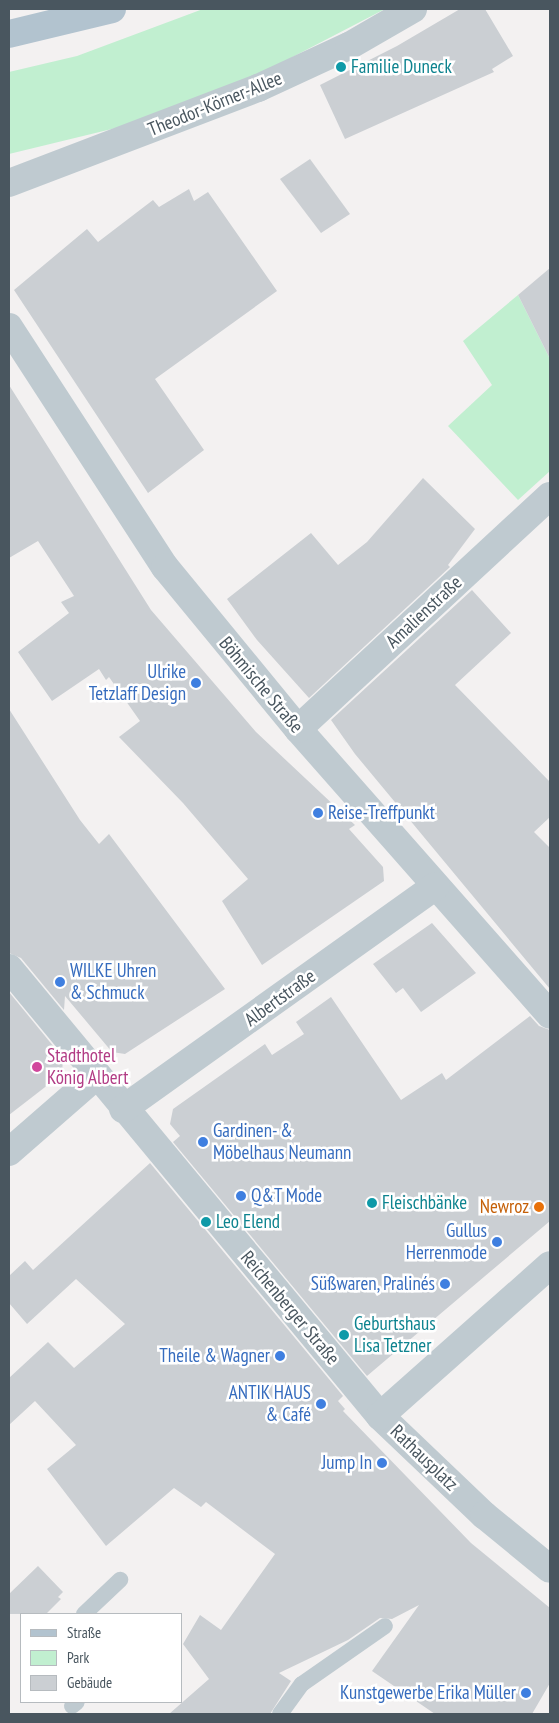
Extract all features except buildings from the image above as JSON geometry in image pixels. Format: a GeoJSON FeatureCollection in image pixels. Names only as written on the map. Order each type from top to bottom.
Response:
{"type":"FeatureCollection","features":[{"type":"Feature","properties":{"kind":"main road"},"geometry":{"type":"LineString","coordinates":[[9,34],[76,14],[112,9]]}},
{"type":"Feature","properties":{"kind":"street","name":"Theodor-Körner-Allee"},"geometry":{"type":"LineString","coordinates":[[9,183],[258,88],[349,46],[413,9]]}},
{"type":"Feature","properties":{"kind":"street","name":"Böhmische Straße"},"geometry":{"type":"LineString","coordinates":[[9,327],[165,567],[298,729],[550,1015]]}},
{"type":"Feature","properties":{"kind":"street","name":"Amalienstraße"},"geometry":{"type":"LineString","coordinates":[[298,729],[550,496]]}},
{"type":"Feature","properties":{"kind":"street","name":"Albertstraße"},"geometry":{"type":"LineString","coordinates":[[123,1109],[436,886]]}},
{"type":"Feature","properties":{"kind":"street","name":"Reichenberger Straße"},"geometry":{"type":"LineString","coordinates":[[9,968],[123,1109],[380,1416]]}},
{"type":"Feature","properties":{"kind":"street"},"geometry":{"type":"LineString","coordinates":[[9,1152],[96,1076]]}},
{"type":"Feature","properties":{"kind":"street","name":"Rathausplatz"},"geometry":{"type":"LineString","coordinates":[[550,1265],[380,1416],[484,1515],[550,1569]]}},
{"type":"Feature","properties":{"kind":"lane"},"geometry":{"type":"LineString","coordinates":[[85,1613],[120,1580]]}},
{"type":"Feature","properties":{"kind":"lane"},"geometry":{"type":"LineString","coordinates":[[280,1714],[302,1684],[385,1626]]}},
{"type":"Feature","properties":{"kind":"green space"},"geometry":{"type":"Polygon","coordinates":[[[203,9],[385,9],[248,80],[153,119],[9,154],[9,72],[77,56],[203,9]]]}},
{"type":"Feature","properties":{"kind":"green space"},"geometry":{"type":"Polygon","coordinates":[[[518,295],[550,359],[550,471],[518,500],[448,426],[492,385],[463,341],[518,295]]]}},
{"type":"Feature","properties":{"kind":"place","name":"Familie Duneck"},"geometry":{"type":"Point","coordinates":[341,67]}},
{"type":"Feature","properties":{"kind":"place","name":"Ulrike Tetzlaff Design"},"geometry":{"type":"Point","coordinates":[196,683]}},
{"type":"Feature","properties":{"kind":"place","name":"Reise-Treffpunkt"},"geometry":{"type":"Point","coordinates":[318,813]}},
{"type":"Feature","properties":{"kind":"place","name":"WILKE Uhren & Schmuck"},"geometry":{"type":"Point","coordinates":[60,982]}},
{"type":"Feature","properties":{"kind":"place","name":"Stadthotel König Albert"},"geometry":{"type":"Point","coordinates":[37,1067]}},
{"type":"Feature","properties":{"kind":"place","name":"Gardinen- & Möbelhaus Neumann"},"geometry":{"type":"Point","coordinates":[203,1142]}},
{"type":"Feature","properties":{"kind":"place","name":"Q&T Mode"},"geometry":{"type":"Point","coordinates":[241,1196]}},
{"type":"Feature","properties":{"kind":"place","name":"Fleischbänke"},"geometry":{"type":"Point","coordinates":[372,1203]}},
{"type":"Feature","properties":{"kind":"place","name":"Newroz"},"geometry":{"type":"Point","coordinates":[539,1207]}},
{"type":"Feature","properties":{"kind":"place","name":"Leo Elend"},"geometry":{"type":"Point","coordinates":[206,1222]}},
{"type":"Feature","properties":{"kind":"place","name":"Gullus Herrenmode"},"geometry":{"type":"Point","coordinates":[497,1242]}},
{"type":"Feature","properties":{"kind":"place","name":"Süßwaren, Pralinés"},"geometry":{"type":"Point","coordinates":[445,1284]}},
{"type":"Feature","properties":{"kind":"place","name":"Geburtshaus Lisa Tetzner"},"geometry":{"type":"Point","coordinates":[344,1335]}},
{"type":"Feature","properties":{"kind":"place","name":"Theile & Wagner"},"geometry":{"type":"Point","coordinates":[280,1356]}},
{"type":"Feature","properties":{"kind":"place","name":"ANTIK HAUS & Café"},"geometry":{"type":"Point","coordinates":[321,1404]}},
{"type":"Feature","properties":{"kind":"place","name":"Jump In"},"geometry":{"type":"Point","coordinates":[382,1463]}},
{"type":"Feature","properties":{"kind":"place","name":"Kunstgewerbe Erika Müller"},"geometry":{"type":"Point","coordinates":[526,1693]}}]}
